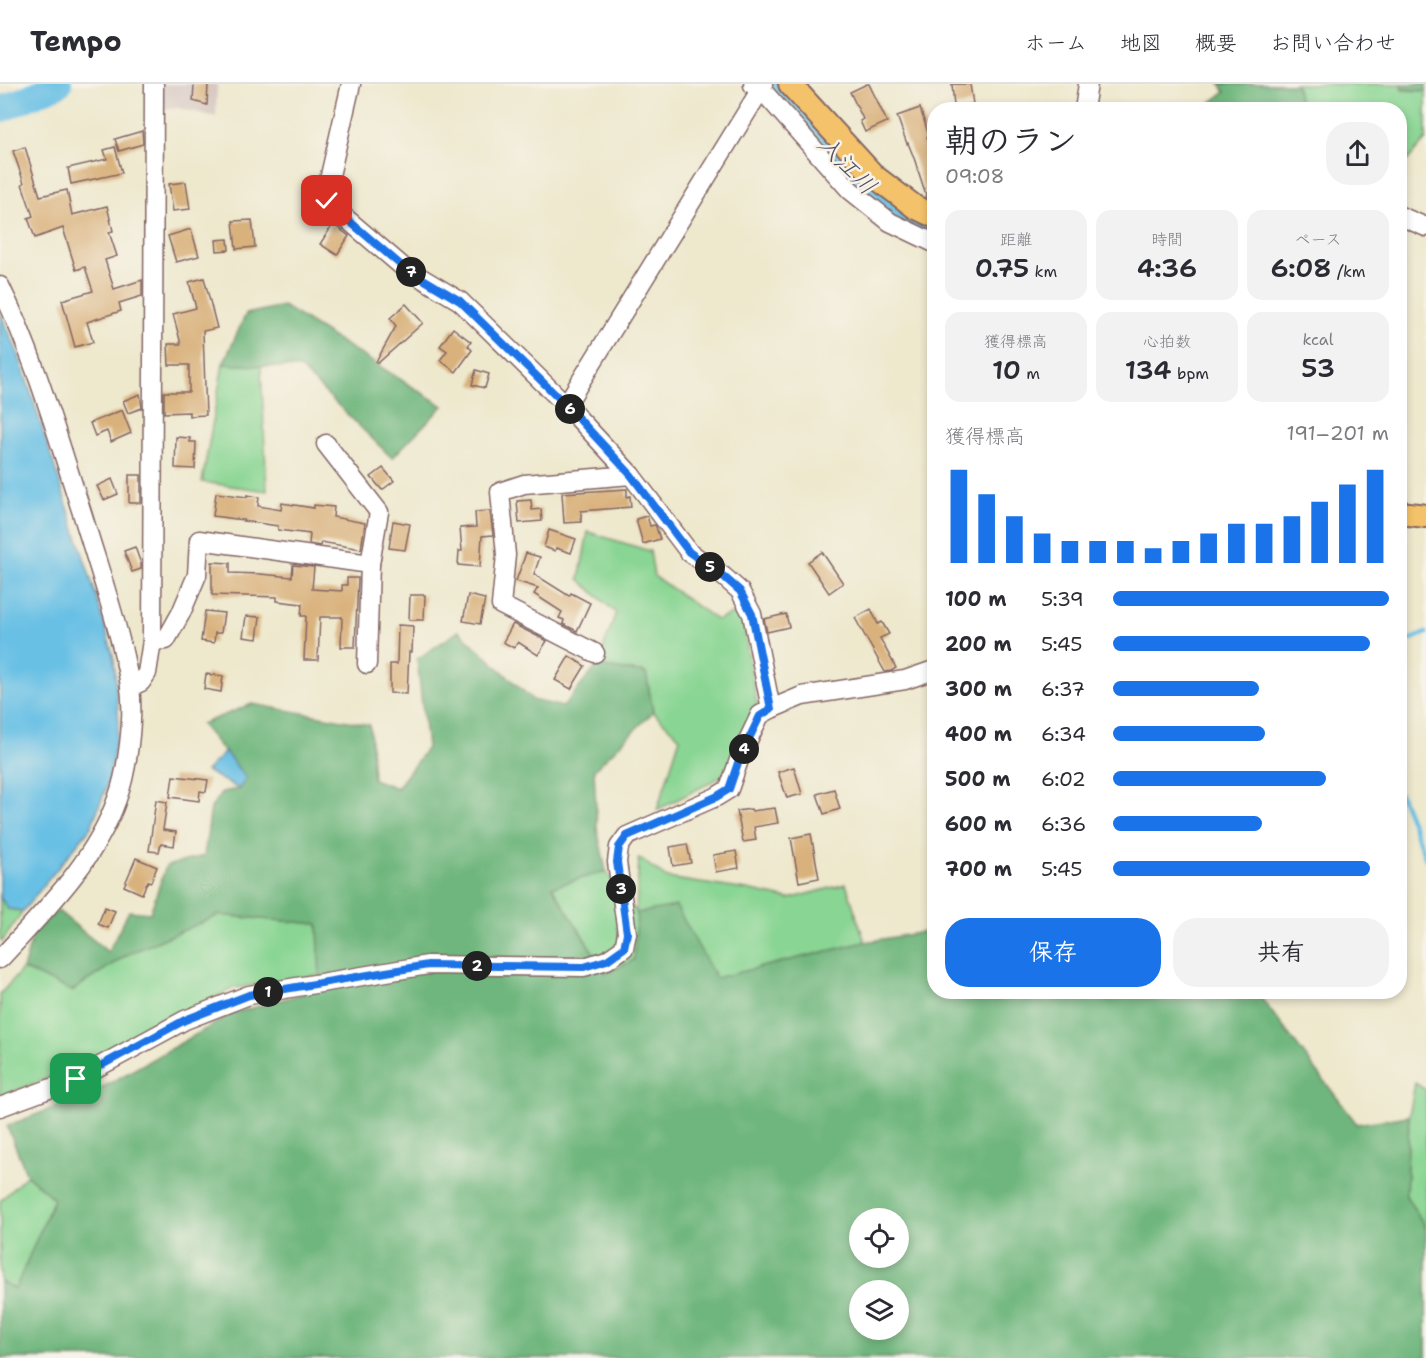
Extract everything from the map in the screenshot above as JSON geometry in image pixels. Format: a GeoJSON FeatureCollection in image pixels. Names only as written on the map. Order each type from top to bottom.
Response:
{"type":"FeatureCollection","features":[{"type":"Feature","properties":{"kind":"main road"},"geometry":{"type":"LineString","coordinates":[[790,84],[874,176],[915,207],[927,213]]}},
{"type":"Feature","properties":{"kind":"main road"},"geometry":{"type":"LineString","coordinates":[[1407,514],[1426,516]]}},
{"type":"Feature","properties":{"kind":"street"},"geometry":{"type":"LineString","coordinates":[[130,687],[141,682],[147,673],[152,641],[154,84]]}},
{"type":"Feature","properties":{"kind":"street"},"geometry":{"type":"LineString","coordinates":[[351,84],[326,193],[330,208],[348,220],[403,267],[460,301],[566,405],[631,475],[689,552],[740,591],[752,614],[771,709]]}},
{"type":"Feature","properties":{"kind":"street"},"geometry":{"type":"LineString","coordinates":[[1085,102],[1088,84]]}},
{"type":"Feature","properties":{"kind":"street"},"geometry":{"type":"LineString","coordinates":[[566,405],[758,86],[850,190],[891,222],[927,240]]}},
{"type":"Feature","properties":{"kind":"street"},"geometry":{"type":"LineString","coordinates":[[1407,219],[1426,227]]}},
{"type":"Feature","properties":{"kind":"street"},"geometry":{"type":"LineString","coordinates":[[0,286],[16,318],[36,371],[110,601],[130,687],[131,711],[127,762],[118,799],[101,836],[73,878],[0,959]]}},
{"type":"Feature","properties":{"kind":"street"},"geometry":{"type":"LineString","coordinates":[[326,444],[379,512],[370,564],[367,664]]}},
{"type":"Feature","properties":{"kind":"street"},"geometry":{"type":"LineString","coordinates":[[595,653],[501,605],[506,555],[500,492],[524,483],[631,475]]}},
{"type":"Feature","properties":{"kind":"street"},"geometry":{"type":"LineString","coordinates":[[152,641],[166,640],[181,613],[197,575],[199,540],[370,564]]}},
{"type":"Feature","properties":{"kind":"street"},"geometry":{"type":"LineString","coordinates":[[0,1107],[76,1079],[185,1020],[249,995],[428,965],[584,967],[607,960],[624,948],[627,933],[617,862],[619,847],[627,836],[716,797],[729,789],[740,757],[760,716],[802,696],[905,680],[927,672]]}},
{"type":"Feature","properties":{"kind":"shaded area"},"geometry":{"type":"Polygon","coordinates":[[[160,84],[217,84],[216,117],[178,108],[159,110],[160,84]]]}},
{"type":"Feature","properties":{"kind":"green space"},"geometry":{"type":"Polygon","coordinates":[[[1220,84],[1296,84],[1300,102],[1211,102],[1225,92],[1220,84]]]}},
{"type":"Feature","properties":{"kind":"green space"},"geometry":{"type":"Polygon","coordinates":[[[1296,84],[1401,84],[1402,90],[1426,91],[1426,139],[1407,161],[1407,102],[1300,102],[1296,84]]]}},
{"type":"Feature","properties":{"kind":"green space"},"geometry":{"type":"Polygon","coordinates":[[[1401,84],[1426,84],[1426,91],[1402,89],[1401,84]]]}},
{"type":"Feature","properties":{"kind":"green space"},"geometry":{"type":"Polygon","coordinates":[[[283,306],[443,406],[392,458],[300,368],[223,364],[246,314],[283,306]]]}},
{"type":"Feature","properties":{"kind":"green space"},"geometry":{"type":"Polygon","coordinates":[[[223,364],[261,366],[267,491],[202,482],[223,364]]]}},
{"type":"Feature","properties":{"kind":"green space"},"geometry":{"type":"Polygon","coordinates":[[[588,532],[650,551],[654,576],[717,620],[741,611],[757,705],[727,774],[657,810],[680,738],[653,712],[646,673],[597,666],[616,613],[579,579],[588,532]]]}},
{"type":"Feature","properties":{"kind":"green space"},"geometry":{"type":"Polygon","coordinates":[[[459,631],[533,700],[563,707],[597,666],[646,673],[653,712],[594,770],[597,828],[606,871],[552,887],[606,973],[634,960],[637,913],[676,906],[716,978],[865,942],[927,932],[927,999],[1262,999],[1357,1124],[1409,1116],[1406,1196],[1426,1228],[1426,1358],[0,1358],[0,1281],[15,1289],[54,1199],[27,1175],[7,1126],[96,1091],[234,1013],[320,989],[318,924],[219,915],[128,954],[72,991],[23,969],[34,931],[58,911],[108,952],[129,911],[150,913],[166,866],[204,856],[211,808],[222,792],[239,789],[246,778],[201,724],[252,704],[370,725],[373,779],[397,788],[427,748],[417,659],[459,631]]]}},
{"type":"Feature","properties":{"kind":"green space"},"geometry":{"type":"Polygon","coordinates":[[[639,858],[667,878],[789,899],[846,884],[865,942],[716,978],[634,960],[606,973],[552,887],[606,871],[636,912],[639,858]]]}},
{"type":"Feature","properties":{"kind":"green space"},"geometry":{"type":"Polygon","coordinates":[[[0,897],[8,909],[23,911],[2,942],[0,938],[0,897]]]}},
{"type":"Feature","properties":{"kind":"green space"},"geometry":{"type":"Polygon","coordinates":[[[219,915],[318,924],[320,975],[234,988],[66,1072],[0,1096],[0,994],[23,969],[72,991],[128,954],[219,915]]]}},
{"type":"Feature","properties":{"kind":"green space"},"geometry":{"type":"Polygon","coordinates":[[[1415,1083],[1426,1090],[1426,1228],[1406,1196],[1409,1116],[1415,1083]]]}},
{"type":"Feature","properties":{"kind":"green space"},"geometry":{"type":"Polygon","coordinates":[[[27,1175],[54,1199],[15,1290],[0,1281],[0,1201],[27,1175]]]}},
{"type":"Feature","properties":{"kind":"water"},"geometry":{"type":"Polygon","coordinates":[[[0,312],[18,353],[95,592],[114,659],[119,723],[109,780],[91,827],[23,911],[8,909],[0,897],[0,312]]]}},
{"type":"Feature","properties":{"kind":"water"},"geometry":{"type":"Polygon","coordinates":[[[225,752],[246,778],[239,789],[206,771],[225,752]]]}},
{"type":"Feature","properties":{"kind":"building"},"geometry":{"type":"Polygon","coordinates":[[[194,84],[208,84],[207,105],[193,101],[194,84]]]}},
{"type":"Feature","properties":{"kind":"building"},"geometry":{"type":"Polygon","coordinates":[[[867,84],[887,122],[865,132],[860,121],[863,119],[850,92],[867,84]]]}},
{"type":"Feature","properties":{"kind":"building"},"geometry":{"type":"Polygon","coordinates":[[[952,84],[970,84],[973,102],[954,102],[952,84]]]}},
{"type":"Feature","properties":{"kind":"building"},"geometry":{"type":"Polygon","coordinates":[[[920,108],[927,130],[927,198],[914,158],[897,116],[920,108]]]}},
{"type":"Feature","properties":{"kind":"building"},"geometry":{"type":"Polygon","coordinates":[[[142,131],[143,144],[119,151],[115,139],[142,131]]]}},
{"type":"Feature","properties":{"kind":"building"},"geometry":{"type":"Polygon","coordinates":[[[25,147],[40,196],[67,190],[72,215],[107,206],[113,231],[109,232],[117,256],[105,260],[114,289],[142,280],[142,296],[119,303],[121,311],[87,322],[93,342],[75,347],[62,300],[93,291],[85,267],[76,270],[63,228],[35,238],[28,218],[33,216],[13,151],[25,147]]]}},
{"type":"Feature","properties":{"kind":"building"},"geometry":{"type":"Polygon","coordinates":[[[115,147],[122,173],[71,184],[68,168],[107,159],[104,150],[115,147]]]}},
{"type":"Feature","properties":{"kind":"building"},"geometry":{"type":"Polygon","coordinates":[[[186,182],[190,209],[173,211],[169,184],[186,182]]]}},
{"type":"Feature","properties":{"kind":"building"},"geometry":{"type":"Polygon","coordinates":[[[252,220],[255,247],[236,249],[233,221],[252,220]]]}},
{"type":"Feature","properties":{"kind":"building"},"geometry":{"type":"Polygon","coordinates":[[[333,224],[349,236],[337,255],[320,244],[333,224]]]}},
{"type":"Feature","properties":{"kind":"building"},"geometry":{"type":"Polygon","coordinates":[[[191,229],[199,256],[176,262],[168,236],[191,229]]]}},
{"type":"Feature","properties":{"kind":"building"},"geometry":{"type":"Polygon","coordinates":[[[228,239],[229,250],[217,251],[216,240],[228,239]]]}},
{"type":"Feature","properties":{"kind":"building"},"geometry":{"type":"Polygon","coordinates":[[[204,278],[217,328],[203,331],[206,415],[189,416],[189,412],[164,413],[164,392],[189,392],[189,365],[169,365],[168,344],[181,344],[173,314],[196,308],[189,282],[204,278]]]}},
{"type":"Feature","properties":{"kind":"building"},"geometry":{"type":"Polygon","coordinates":[[[406,304],[423,323],[378,363],[376,362],[396,326],[390,318],[406,304]]]}},
{"type":"Feature","properties":{"kind":"building"},"geometry":{"type":"Polygon","coordinates":[[[453,328],[471,342],[468,346],[472,350],[456,372],[440,360],[447,351],[440,346],[453,328]]]}},
{"type":"Feature","properties":{"kind":"building"},"geometry":{"type":"Polygon","coordinates":[[[476,370],[489,374],[485,388],[472,385],[476,370]]]}},
{"type":"Feature","properties":{"kind":"building"},"geometry":{"type":"Polygon","coordinates":[[[140,394],[142,408],[128,413],[123,401],[140,394]]]}},
{"type":"Feature","properties":{"kind":"building"},"geometry":{"type":"Polygon","coordinates":[[[122,410],[131,433],[111,442],[107,431],[95,436],[90,423],[122,410]]]}},
{"type":"Feature","properties":{"kind":"building"},"geometry":{"type":"Polygon","coordinates":[[[176,437],[190,438],[190,442],[196,442],[195,469],[175,468],[176,437]]]}},
{"type":"Feature","properties":{"kind":"building"},"geometry":{"type":"Polygon","coordinates":[[[383,468],[394,481],[382,490],[371,477],[383,468]]]}},
{"type":"Feature","properties":{"kind":"building"},"geometry":{"type":"Polygon","coordinates":[[[129,475],[141,475],[141,503],[129,503],[129,475]]]}},
{"type":"Feature","properties":{"kind":"building"},"geometry":{"type":"Polygon","coordinates":[[[112,479],[118,494],[104,500],[97,486],[112,479]]]}},
{"type":"Feature","properties":{"kind":"building"},"geometry":{"type":"Polygon","coordinates":[[[627,489],[631,507],[581,511],[581,522],[564,523],[562,493],[627,489]]]}},
{"type":"Feature","properties":{"kind":"building"},"geometry":{"type":"Polygon","coordinates":[[[216,493],[259,497],[258,506],[281,510],[282,503],[314,508],[314,505],[334,507],[333,517],[365,523],[361,549],[321,542],[320,546],[309,544],[310,534],[278,530],[278,526],[213,516],[216,493]]]}},
{"type":"Feature","properties":{"kind":"building"},"geometry":{"type":"Polygon","coordinates":[[[531,500],[532,510],[541,509],[542,521],[519,523],[517,501],[531,500]]]}},
{"type":"Feature","properties":{"kind":"building"},"geometry":{"type":"Polygon","coordinates":[[[490,511],[493,535],[482,536],[480,567],[458,565],[459,551],[462,551],[460,528],[476,527],[475,512],[490,511]]]}},
{"type":"Feature","properties":{"kind":"building"},"geometry":{"type":"Polygon","coordinates":[[[647,516],[650,526],[655,525],[660,539],[643,544],[636,519],[647,516]]]}},
{"type":"Feature","properties":{"kind":"building"},"geometry":{"type":"Polygon","coordinates":[[[393,521],[410,524],[405,550],[389,548],[393,521]]]}},
{"type":"Feature","properties":{"kind":"building"},"geometry":{"type":"Polygon","coordinates":[[[549,530],[576,539],[571,553],[544,547],[549,530]]]}},
{"type":"Feature","properties":{"kind":"building"},"geometry":{"type":"Polygon","coordinates":[[[135,547],[141,569],[132,572],[124,551],[135,547]]]}},
{"type":"Feature","properties":{"kind":"building"},"geometry":{"type":"Polygon","coordinates":[[[822,552],[843,583],[829,593],[808,562],[822,552]]]}},
{"type":"Feature","properties":{"kind":"building"},"geometry":{"type":"Polygon","coordinates":[[[526,553],[540,557],[534,574],[569,596],[571,593],[590,603],[577,631],[563,624],[564,620],[559,618],[562,612],[534,594],[538,588],[516,581],[526,553]]]}},
{"type":"Feature","properties":{"kind":"building"},"geometry":{"type":"Polygon","coordinates":[[[212,562],[230,563],[230,573],[292,577],[293,565],[314,567],[312,589],[342,591],[342,585],[347,585],[347,578],[358,578],[355,647],[341,647],[342,617],[320,617],[318,660],[304,660],[306,616],[301,616],[302,604],[277,601],[277,597],[212,595],[212,562]]]}},
{"type":"Feature","properties":{"kind":"building"},"geometry":{"type":"Polygon","coordinates":[[[410,595],[425,595],[424,620],[409,620],[410,595]]]}},
{"type":"Feature","properties":{"kind":"building"},"geometry":{"type":"Polygon","coordinates":[[[468,595],[485,599],[480,624],[463,621],[468,595]]]}},
{"type":"Feature","properties":{"kind":"building"},"geometry":{"type":"Polygon","coordinates":[[[871,609],[878,624],[882,622],[889,634],[880,638],[896,668],[891,671],[885,672],[855,618],[871,609]]]}},
{"type":"Feature","properties":{"kind":"building"},"geometry":{"type":"Polygon","coordinates":[[[205,611],[224,613],[221,633],[215,633],[214,643],[201,641],[205,611]]]}},
{"type":"Feature","properties":{"kind":"building"},"geometry":{"type":"Polygon","coordinates":[[[786,614],[789,627],[767,632],[764,619],[786,614]]]}},
{"type":"Feature","properties":{"kind":"building"},"geometry":{"type":"Polygon","coordinates":[[[246,616],[260,617],[257,639],[243,637],[246,616]]]}},
{"type":"Feature","properties":{"kind":"building"},"geometry":{"type":"Polygon","coordinates":[[[513,624],[547,641],[538,655],[518,642],[514,648],[503,642],[513,624]]]}},
{"type":"Feature","properties":{"kind":"building"},"geometry":{"type":"Polygon","coordinates":[[[398,625],[413,626],[407,694],[390,693],[390,664],[397,664],[398,625]]]}},
{"type":"Feature","properties":{"kind":"building"},"geometry":{"type":"Polygon","coordinates":[[[569,656],[585,666],[571,689],[555,680],[569,656]]]}},
{"type":"Feature","properties":{"kind":"building"},"geometry":{"type":"Polygon","coordinates":[[[206,674],[223,676],[221,692],[204,689],[206,674]]]}},
{"type":"Feature","properties":{"kind":"building"},"geometry":{"type":"Polygon","coordinates":[[[794,767],[802,794],[787,798],[778,772],[794,767]]]}},
{"type":"Feature","properties":{"kind":"building"},"geometry":{"type":"Polygon","coordinates":[[[173,776],[208,780],[206,792],[200,791],[199,801],[170,797],[173,776]]]}},
{"type":"Feature","properties":{"kind":"building"},"geometry":{"type":"Polygon","coordinates":[[[834,789],[840,809],[824,814],[817,794],[834,789]]]}},
{"type":"Feature","properties":{"kind":"building"},"geometry":{"type":"Polygon","coordinates":[[[156,800],[167,802],[163,830],[176,832],[174,846],[161,844],[159,852],[149,851],[156,800]]]}},
{"type":"Feature","properties":{"kind":"building"},"geometry":{"type":"Polygon","coordinates":[[[775,808],[778,823],[754,827],[756,840],[743,842],[737,811],[775,808]]]}},
{"type":"Feature","properties":{"kind":"building"},"geometry":{"type":"Polygon","coordinates":[[[811,834],[819,878],[799,882],[791,838],[811,834]]]}},
{"type":"Feature","properties":{"kind":"building"},"geometry":{"type":"Polygon","coordinates":[[[687,844],[691,863],[673,866],[670,847],[687,844]]]}},
{"type":"Feature","properties":{"kind":"building"},"geometry":{"type":"Polygon","coordinates":[[[736,851],[739,868],[716,872],[713,855],[736,851]]]}},
{"type":"Feature","properties":{"kind":"building"},"geometry":{"type":"Polygon","coordinates":[[[136,858],[157,867],[151,882],[148,881],[142,894],[124,886],[136,858]]]}},
{"type":"Feature","properties":{"kind":"building"},"geometry":{"type":"Polygon","coordinates":[[[105,907],[115,911],[108,928],[98,924],[105,907]]]}},
{"type":"Feature","properties":{"kind":"waterway","name":"入江川"},"geometry":{"type":"LineString","coordinates":[[0,110],[59,84]]}},
{"type":"Feature","properties":{"kind":"waterway","name":"入江川"},"geometry":{"type":"LineString","coordinates":[[771,84],[852,176],[901,215],[927,226]]}},
{"type":"Feature","properties":{"kind":"waterway"},"geometry":{"type":"LineString","coordinates":[[1407,641],[1426,633]]}},
{"type":"Feature","properties":{"kind":"waterway"},"geometry":{"type":"LineString","coordinates":[[1407,812],[1426,859]]}},
{"type":"Feature","properties":{"kind":"route"},"geometry":{"type":"LineString","coordinates":[[76,1079],[185,1020],[249,995],[428,965],[584,967],[607,960],[624,948],[627,933],[617,862],[619,847],[627,836],[716,797],[729,789],[740,757],[760,716],[771,709],[752,614],[740,591],[689,552],[631,475],[566,405],[460,301],[403,267],[348,220],[330,208],[327,201]]}}]}
